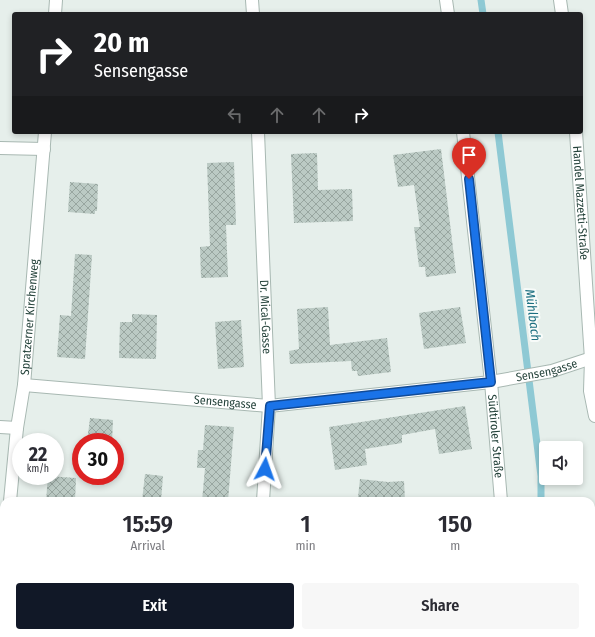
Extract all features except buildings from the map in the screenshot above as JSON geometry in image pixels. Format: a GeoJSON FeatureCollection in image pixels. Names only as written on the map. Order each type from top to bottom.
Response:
{"type":"FeatureCollection","features":[{"type":"Feature","properties":{"kind":"street"},"geometry":{"type":"LineString","coordinates":[[55,12],[56,0]]}},
{"type":"Feature","properties":{"kind":"street"},"geometry":{"type":"LineString","coordinates":[[252,0],[253,12]]}},
{"type":"Feature","properties":{"kind":"street"},"geometry":{"type":"LineString","coordinates":[[446,0],[448,12]]}},
{"type":"Feature","properties":{"kind":"street"},"geometry":{"type":"LineString","coordinates":[[560,0],[562,12]]}},
{"type":"Feature","properties":{"kind":"street","name":"Spratzerner Kirchenweg"},"geometry":{"type":"LineString","coordinates":[[10,497],[17,428],[24,385],[45,134]]}},
{"type":"Feature","properties":{"kind":"street","name":"Dr. Mical-Gasse"},"geometry":{"type":"LineString","coordinates":[[258,134],[270,406],[263,497]]}},
{"type":"Feature","properties":{"kind":"street","name":"Südtiroler Straße"},"geometry":{"type":"LineString","coordinates":[[464,134],[491,382],[502,497]]}},
{"type":"Feature","properties":{"kind":"street","name":"Handel Mazzetti-Straße"},"geometry":{"type":"LineString","coordinates":[[576,134],[593,358],[590,391],[595,416]]}},
{"type":"Feature","properties":{"kind":"street"},"geometry":{"type":"LineString","coordinates":[[0,148],[44,149]]}},
{"type":"Feature","properties":{"kind":"street","name":"Sensengasse"},"geometry":{"type":"LineString","coordinates":[[24,385],[270,406],[491,382],[552,371],[593,358]]}},
{"type":"Feature","properties":{"kind":"street"},"geometry":{"type":"LineString","coordinates":[[0,427],[17,428]]}},
{"type":"Feature","properties":{"kind":"waterway","name":"Mühlbach"},"geometry":{"type":"LineString","coordinates":[[481,0],[483,12]]}},
{"type":"Feature","properties":{"kind":"waterway","name":"Mühlbach"},"geometry":{"type":"LineString","coordinates":[[498,134],[541,476],[541,497]]}},
{"type":"Feature","properties":{"kind":"route"},"geometry":{"type":"LineString","coordinates":[[265,469],[270,406],[491,382],[469,179]]}}]}
